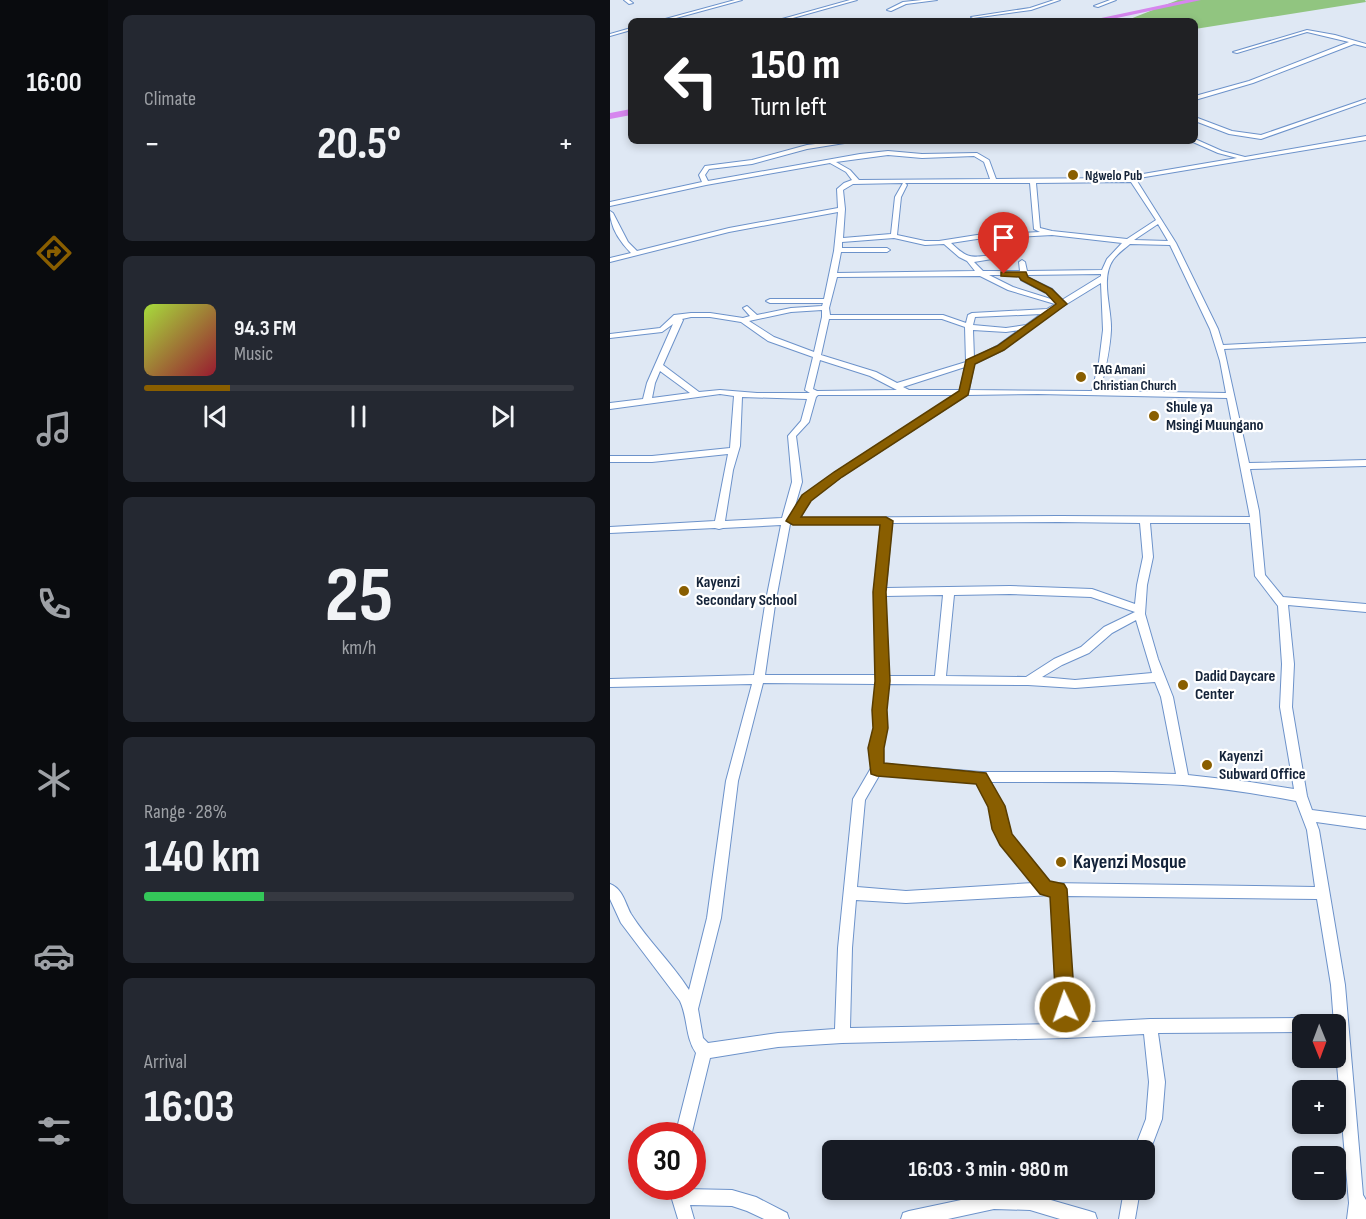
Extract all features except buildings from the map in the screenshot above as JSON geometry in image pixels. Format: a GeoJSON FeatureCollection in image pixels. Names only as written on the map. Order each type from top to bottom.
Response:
{"type":"FeatureCollection","features":[{"type":"Feature","properties":{"kind":"street"},"geometry":{"type":"LineString","coordinates":[[671,18],[736,0]]}},
{"type":"Feature","properties":{"kind":"street"},"geometry":{"type":"LineString","coordinates":[[788,18],[855,0]]}},
{"type":"Feature","properties":{"kind":"street"},"geometry":{"type":"LineString","coordinates":[[889,10],[905,3],[935,0]]}},
{"type":"Feature","properties":{"kind":"street"},"geometry":{"type":"LineString","coordinates":[[973,17],[1031,9],[1058,0]]}},
{"type":"Feature","properties":{"kind":"street"},"geometry":{"type":"LineString","coordinates":[[1096,6],[1114,0]]}},
{"type":"Feature","properties":{"kind":"street"},"geometry":{"type":"LineString","coordinates":[[610,34],[628,30]]}},
{"type":"Feature","properties":{"kind":"street"},"geometry":{"type":"LineString","coordinates":[[1235,52],[1307,31],[1366,46]]}},
{"type":"Feature","properties":{"kind":"street"},"geometry":{"type":"LineString","coordinates":[[1198,97],[1251,82],[1354,42]]}},
{"type":"Feature","properties":{"kind":"street"},"geometry":{"type":"LineString","coordinates":[[1198,120],[1231,133],[1261,136],[1366,100]]}},
{"type":"Feature","properties":{"kind":"street"},"geometry":{"type":"LineString","coordinates":[[814,394],[809,390],[839,240],[842,209],[841,187],[857,182],[1134,180],[1155,174],[1366,138]]}},
{"type":"Feature","properties":{"kind":"street"},"geometry":{"type":"LineString","coordinates":[[1198,142],[1220,152],[1246,159]]}},
{"type":"Feature","properties":{"kind":"street"},"geometry":{"type":"LineString","coordinates":[[706,183],[702,175],[707,167],[752,162],[807,147],[830,144]]}},
{"type":"Feature","properties":{"kind":"street"},"geometry":{"type":"LineString","coordinates":[[610,204],[706,183],[888,153],[922,156],[975,154],[987,161],[994,182]]}},
{"type":"Feature","properties":{"kind":"street"},"geometry":{"type":"LineString","coordinates":[[832,162],[848,171],[857,182]]}},
{"type":"Feature","properties":{"kind":"street"},"geometry":{"type":"LineString","coordinates":[[1134,180],[1173,243],[1214,329],[1220,347],[1254,520],[1261,576],[1282,601],[1288,664],[1286,707],[1301,796],[1309,816],[1322,893],[1338,1014]]}},
{"type":"Feature","properties":{"kind":"street"},"geometry":{"type":"LineString","coordinates":[[1033,182],[1037,229],[1131,242],[1173,243]]}},
{"type":"Feature","properties":{"kind":"street"},"geometry":{"type":"LineString","coordinates":[[837,250],[886,253],[892,237],[898,197],[904,185]]}},
{"type":"Feature","properties":{"kind":"street"},"geometry":{"type":"LineString","coordinates":[[610,260],[739,228],[842,209]]}},
{"type":"Feature","properties":{"kind":"street"},"geometry":{"type":"LineString","coordinates":[[610,213],[625,243],[635,253]]}},
{"type":"Feature","properties":{"kind":"street"},"geometry":{"type":"LineString","coordinates":[[1095,394],[1104,362],[1107,326],[1105,275],[1109,261],[1148,226],[1160,220]]}},
{"type":"Feature","properties":{"kind":"street"},"geometry":{"type":"LineString","coordinates":[[839,240],[892,237],[925,243],[1051,232]]}},
{"type":"Feature","properties":{"kind":"street"},"geometry":{"type":"LineString","coordinates":[[946,242],[961,256],[970,260],[996,257]]}},
{"type":"Feature","properties":{"kind":"street"},"geometry":{"type":"LineString","coordinates":[[970,260],[973,267],[999,285],[1062,304]]}},
{"type":"Feature","properties":{"kind":"street"},"geometry":{"type":"LineString","coordinates":[[1022,262],[1024,278],[1049,291],[1062,304]]}},
{"type":"Feature","properties":{"kind":"street"},"geometry":{"type":"LineString","coordinates":[[833,275],[1105,275]]}},
{"type":"Feature","properties":{"kind":"street"},"geometry":{"type":"LineString","coordinates":[[897,386],[970,363],[1000,348],[1027,326],[1105,275]]}},
{"type":"Feature","properties":{"kind":"street"},"geometry":{"type":"LineString","coordinates":[[770,301],[826,309],[951,318],[969,328],[1006,330],[1027,326]]}},
{"type":"Feature","properties":{"kind":"street"},"geometry":{"type":"LineString","coordinates":[[747,308],[755,317]]}},
{"type":"Feature","properties":{"kind":"street"},"geometry":{"type":"LineString","coordinates":[[610,336],[662,330],[680,317],[710,315],[743,320],[791,310],[826,309]]}},
{"type":"Feature","properties":{"kind":"street"},"geometry":{"type":"LineString","coordinates":[[789,521],[806,498],[964,393],[970,363],[969,328],[972,315],[1049,311]]}},
{"type":"Feature","properties":{"kind":"street"},"geometry":{"type":"LineString","coordinates":[[647,401],[651,383],[680,317]]}},
{"type":"Feature","properties":{"kind":"street"},"geometry":{"type":"LineString","coordinates":[[743,320],[771,339],[844,366],[873,374],[907,392]]}},
{"type":"Feature","properties":{"kind":"street"},"geometry":{"type":"LineString","coordinates":[[1220,347],[1366,340]]}},
{"type":"Feature","properties":{"kind":"street"},"geometry":{"type":"LineString","coordinates":[[659,366],[697,395]]}},
{"type":"Feature","properties":{"kind":"street"},"geometry":{"type":"LineString","coordinates":[[610,406],[720,392],[757,396],[907,392],[1230,396]]}},
{"type":"Feature","properties":{"kind":"street"},"geometry":{"type":"LineString","coordinates":[[610,459],[652,459],[731,451],[736,446],[738,393]]}},
{"type":"Feature","properties":{"kind":"street"},"geometry":{"type":"LineString","coordinates":[[691,1010],[712,927],[732,782],[759,679],[770,605],[797,482],[792,436],[806,419],[814,394]]}},
{"type":"Feature","properties":{"kind":"street"},"geometry":{"type":"LineString","coordinates":[[720,526],[728,484],[731,451]]}},
{"type":"Feature","properties":{"kind":"street"},"geometry":{"type":"LineString","coordinates":[[1244,466],[1366,463]]}},
{"type":"Feature","properties":{"kind":"street"},"geometry":{"type":"LineString","coordinates":[[1145,519],[1148,557],[1142,585],[1141,612],[1152,659],[1167,697],[1183,780]]}},
{"type":"Feature","properties":{"kind":"street"},"geometry":{"type":"LineString","coordinates":[[610,530],[789,521],[1254,520]]}},
{"type":"Feature","properties":{"kind":"street"},"geometry":{"type":"LineString","coordinates":[[842,1036],[843,976],[859,799],[877,769],[876,748],[881,728],[879,710],[882,681],[880,592],[886,521]]}},
{"type":"Feature","properties":{"kind":"street"},"geometry":{"type":"LineString","coordinates":[[880,592],[949,590],[1093,593],[1141,612]]}},
{"type":"Feature","properties":{"kind":"street"},"geometry":{"type":"LineString","coordinates":[[940,681],[949,590]]}},
{"type":"Feature","properties":{"kind":"street"},"geometry":{"type":"LineString","coordinates":[[1282,601],[1366,608]]}},
{"type":"Feature","properties":{"kind":"street"},"geometry":{"type":"LineString","coordinates":[[1028,681],[1058,662],[1085,650],[1108,630],[1141,612]]}},
{"type":"Feature","properties":{"kind":"street"},"geometry":{"type":"LineString","coordinates":[[610,683],[759,679],[1028,681],[1075,684],[1160,677]]}},
{"type":"Feature","properties":{"kind":"street"},"geometry":{"type":"LineString","coordinates":[[877,769],[981,777],[1112,777],[1183,780],[1250,787],[1301,796]]}},
{"type":"Feature","properties":{"kind":"street"},"geometry":{"type":"LineString","coordinates":[[981,777],[996,806],[1000,829],[1006,840],[1052,889],[1067,1031]]}},
{"type":"Feature","properties":{"kind":"street"},"geometry":{"type":"LineString","coordinates":[[1309,816],[1366,823]]}},
{"type":"Feature","properties":{"kind":"street"},"geometry":{"type":"LineString","coordinates":[[850,893],[906,897],[1052,889],[1322,893]]}},
{"type":"Feature","properties":{"kind":"street"},"geometry":{"type":"LineString","coordinates":[[610,890],[616,894],[625,917],[673,977],[691,1010],[694,1032],[704,1050],[686,1122]]}},
{"type":"Feature","properties":{"kind":"street"},"geometry":{"type":"LineString","coordinates":[[704,1050],[720,1050],[778,1040],[842,1036],[1067,1031],[1150,1026],[1292,1025]]}},
{"type":"Feature","properties":{"kind":"street"},"geometry":{"type":"LineString","coordinates":[[1146,1140],[1154,1119],[1158,1082],[1150,1026]]}},
{"type":"Feature","properties":{"kind":"street"},"geometry":{"type":"LineString","coordinates":[[1344,1068],[1359,1212]]}},
{"type":"Feature","properties":{"kind":"street"},"geometry":{"type":"LineString","coordinates":[[706,1195],[750,1203],[781,1219]]}},
{"type":"Feature","properties":{"kind":"street"},"geometry":{"type":"LineString","coordinates":[[680,1200],[686,1219]]}},
{"type":"Feature","properties":{"kind":"street"},"geometry":{"type":"LineString","coordinates":[[1127,1219],[1130,1200]]}},
{"type":"Feature","properties":{"kind":"street"},"geometry":{"type":"LineString","coordinates":[[909,1219],[994,1201],[1030,1202],[1088,1219]]}},
{"type":"Feature","properties":{"kind":"green space"},"geometry":{"type":"Polygon","coordinates":[[[1178,0],[1365,0],[1366,2],[1198,29],[1198,18],[1133,18],[1178,0]]]}},
{"type":"Feature","properties":{"kind":"waterway"},"geometry":{"type":"LineString","coordinates":[[1106,18],[1197,0]]}},
{"type":"Feature","properties":{"kind":"waterway"},"geometry":{"type":"LineString","coordinates":[[610,116],[628,113]]}},
{"type":"Feature","properties":{"kind":"place","name":"Ngwelo Pub"},"geometry":{"type":"Point","coordinates":[1073,175]}},
{"type":"Feature","properties":{"kind":"place","name":"TAG Amani Christian Church"},"geometry":{"type":"Point","coordinates":[1081,377]}},
{"type":"Feature","properties":{"kind":"place","name":"Shule ya Msingi Muungano"},"geometry":{"type":"Point","coordinates":[1154,416]}},
{"type":"Feature","properties":{"kind":"place","name":"Kayenzi Secondary School"},"geometry":{"type":"Point","coordinates":[684,591]}},
{"type":"Feature","properties":{"kind":"place","name":"Dadid Daycare Center"},"geometry":{"type":"Point","coordinates":[1183,685]}},
{"type":"Feature","properties":{"kind":"place","name":"Kayenzi Subward Office"},"geometry":{"type":"Point","coordinates":[1207,765]}},
{"type":"Feature","properties":{"kind":"place","name":"Kayenzi Mosque"},"geometry":{"type":"Point","coordinates":[1061,862]}},
{"type":"Feature","properties":{"kind":"route"},"geometry":{"type":"LineString","coordinates":[[1004,274],[1023,274],[1024,278],[1038,283],[1062,304],[1027,326],[1000,348],[970,363],[964,393],[806,498],[793,521],[886,521],[880,592],[882,681],[879,710],[881,728],[876,748],[877,769],[981,777],[996,806],[1000,829],[1006,840],[1046,889],[1058,889],[1065,1007]]}}]}
